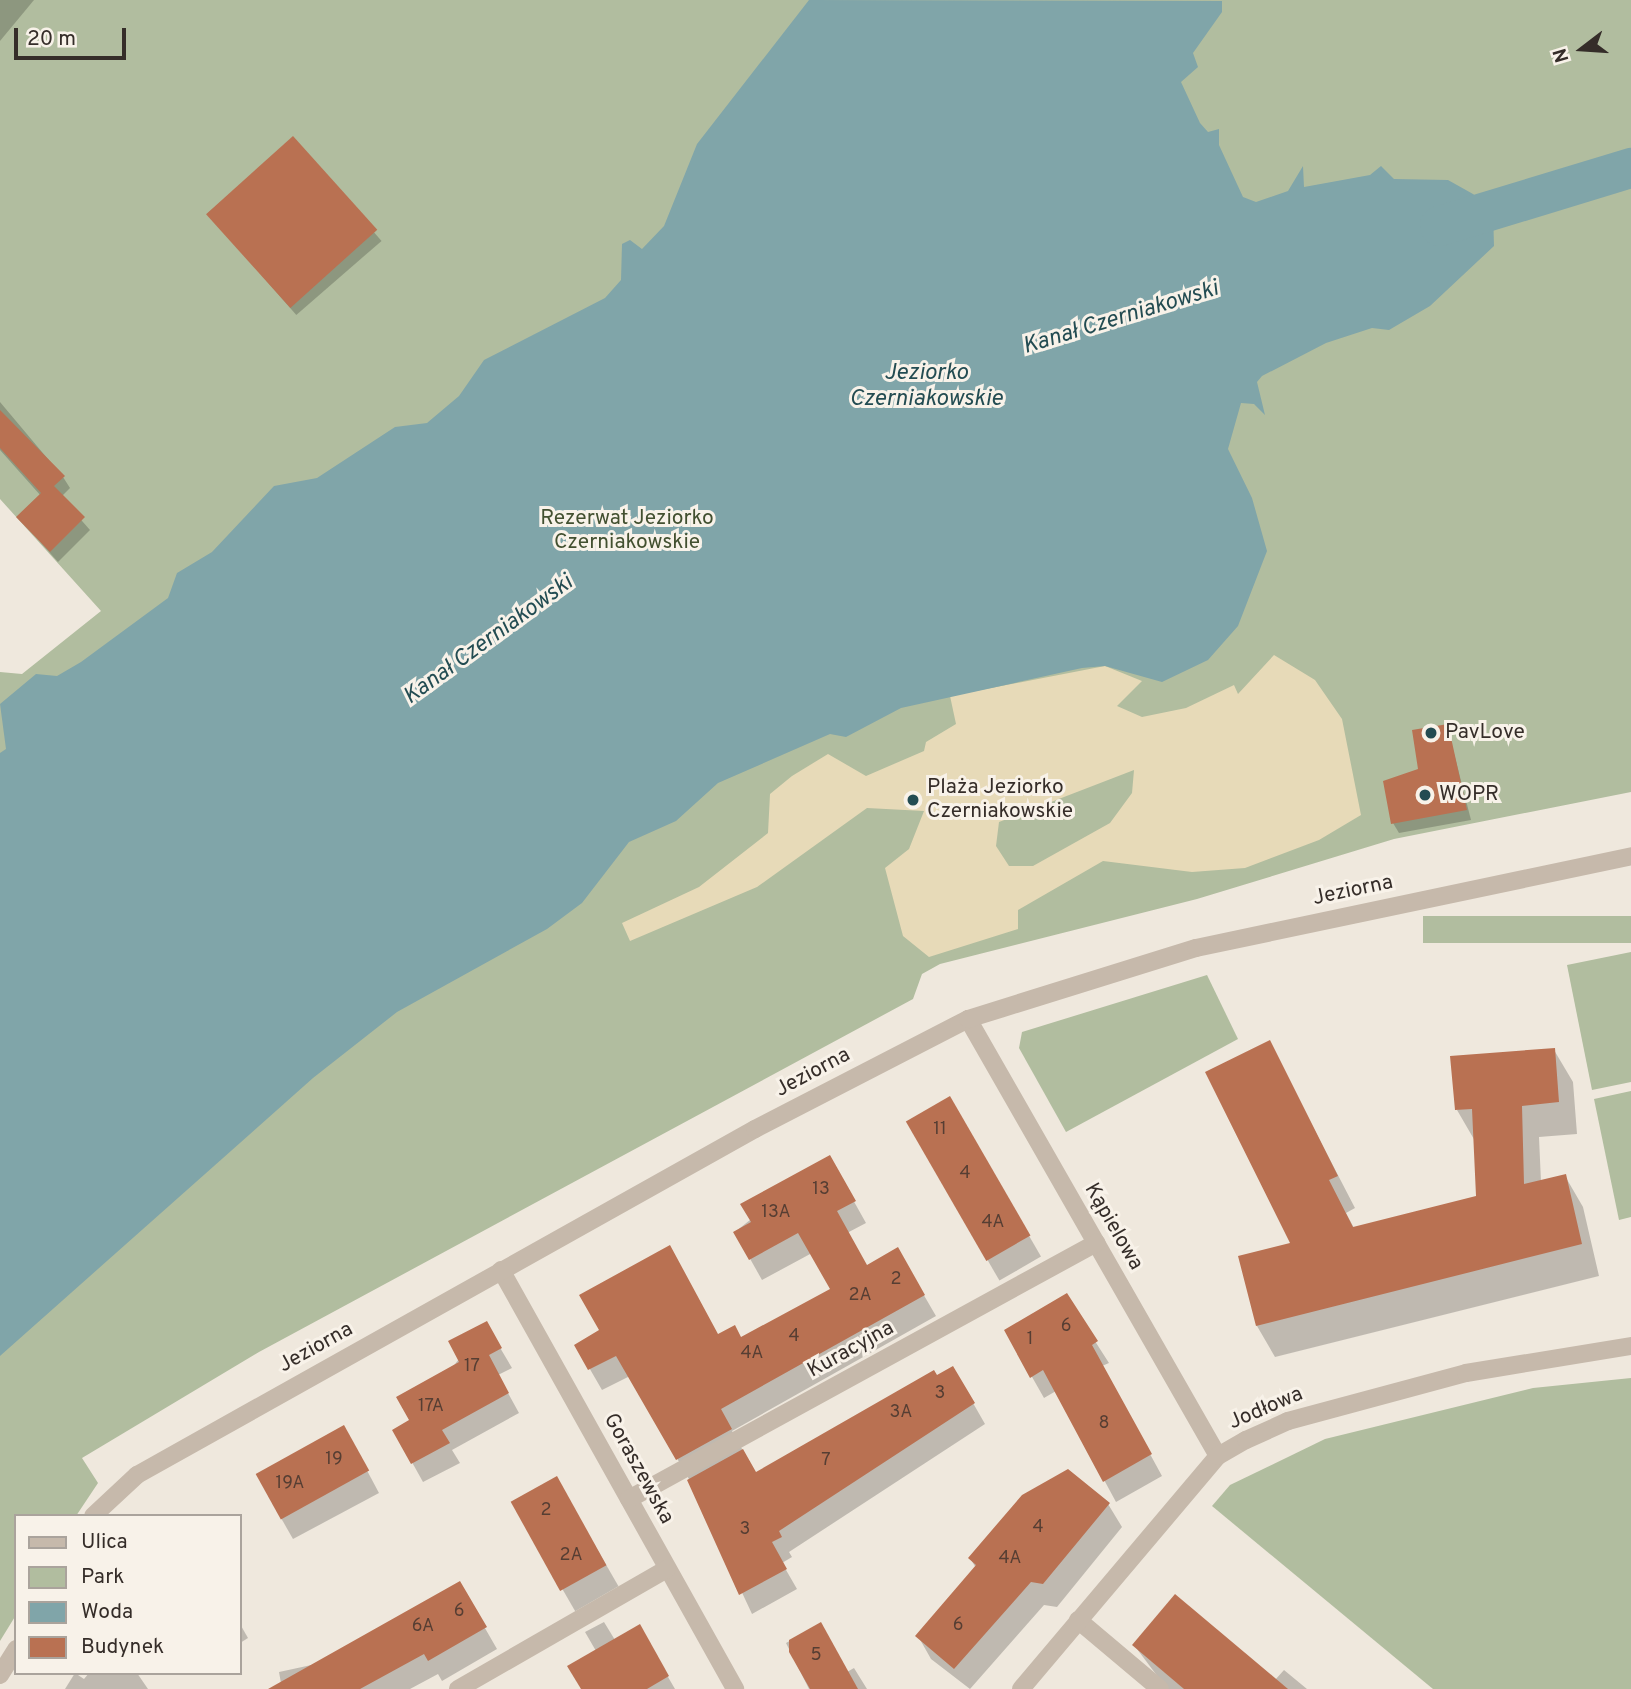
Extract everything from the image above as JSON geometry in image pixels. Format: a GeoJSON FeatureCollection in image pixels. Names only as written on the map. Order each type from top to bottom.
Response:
{"type":"FeatureCollection","features":[{"type":"Feature","properties":{"kind":"street","name":"Jeziorna"},"geometry":{"type":"LineString","coordinates":[[95,1514],[137,1475],[501,1270],[968,1019],[1196,948],[1631,856]]}},
{"type":"Feature","properties":{"kind":"street","name":"Kąpielowa"},"geometry":{"type":"LineString","coordinates":[[968,1019],[1218,1456]]}},
{"type":"Feature","properties":{"kind":"street","name":"Kuracyjna"},"geometry":{"type":"LineString","coordinates":[[629,1499],[1096,1243]]}},
{"type":"Feature","properties":{"kind":"street","name":"Goraszewska"},"geometry":{"type":"LineString","coordinates":[[501,1270],[735,1689]]}},
{"type":"Feature","properties":{"kind":"street","name":"Jodłowa"},"geometry":{"type":"LineString","coordinates":[[1021,1689],[1218,1456],[1288,1421],[1406,1387],[1631,1346]]}},
{"type":"Feature","properties":{"kind":"street"},"geometry":{"type":"LineString","coordinates":[[458,1689],[667,1569]]}},
{"type":"Feature","properties":{"kind":"street"},"geometry":{"type":"LineString","coordinates":[[1078,1620],[1160,1689]]}},
{"type":"Feature","properties":{"kind":"street"},"geometry":{"type":"LineString","coordinates":[[0,1675],[14,1652]]}},
{"type":"Feature","properties":{"kind":"green space","name":"Rezerwat Jeziorko Czerniakowskie"},"geometry":{"type":"Polygon","coordinates":[[[0,0],[1631,0],[1631,150],[1609,155],[1619,187],[1631,185],[1631,792],[1394,839],[1197,899],[940,964],[922,974],[913,999],[259,1352],[82,1458],[98,1483],[77,1514],[14,1514],[14,1618],[0,1641],[0,672],[22,674],[101,611],[0,499],[0,0]]]}},
{"type":"Feature","properties":{"kind":"green space"},"geometry":{"type":"Polygon","coordinates":[[[1423,916],[1631,916],[1631,943],[1423,943],[1423,916]]]}},
{"type":"Feature","properties":{"kind":"green space"},"geometry":{"type":"Polygon","coordinates":[[[1631,952],[1631,1082],[1592,1090],[1567,965],[1631,952]]]}},
{"type":"Feature","properties":{"kind":"green space"},"geometry":{"type":"Polygon","coordinates":[[[1207,975],[1238,1039],[1066,1132],[1019,1048],[1022,1032],[1207,975]]]}},
{"type":"Feature","properties":{"kind":"green space"},"geometry":{"type":"Polygon","coordinates":[[[1631,1091],[1631,1217],[1619,1220],[1594,1099],[1631,1091]]]}},
{"type":"Feature","properties":{"kind":"green space"},"geometry":{"type":"Polygon","coordinates":[[[1631,1378],[1631,1689],[1433,1689],[1212,1506],[1230,1485],[1325,1439],[1533,1388],[1631,1378]]]}},
{"type":"Feature","properties":{"kind":"sand"},"geometry":{"type":"Polygon","coordinates":[[[1274,655],[1315,680],[1342,719],[1361,815],[1319,840],[1245,868],[1192,872],[1103,861],[1018,910],[1018,929],[929,957],[903,936],[885,868],[909,849],[924,811],[867,808],[757,887],[630,941],[622,923],[699,887],[768,833],[770,794],[792,776],[828,754],[866,776],[924,751],[926,742],[956,724],[950,696],[1105,666],[1142,681],[1117,706],[1142,717],[1186,708],[1234,685],[1238,694],[1274,655]],[[1134,770],[999,822],[996,846],[1009,866],[1033,866],[1110,823],[1132,793],[1134,770]]]}},
{"type":"Feature","properties":{"kind":"water","name":"Jeziorko Czerniakowskie"},"geometry":{"type":"Polygon","coordinates":[[[809,0],[1222,1],[1222,12],[1193,53],[1198,67],[1181,82],[1200,123],[1208,132],[1219,129],[1219,145],[1243,197],[1256,202],[1288,191],[1303,166],[1304,187],[1370,175],[1381,166],[1394,179],[1448,180],[1473,194],[1493,210],[1494,246],[1430,306],[1389,330],[1372,328],[1326,343],[1262,376],[1257,382],[1265,415],[1254,404],[1241,403],[1228,449],[1252,498],[1267,551],[1238,626],[1208,660],[1162,682],[1105,666],[1082,668],[901,708],[846,737],[830,734],[718,783],[676,821],[629,842],[582,903],[547,929],[397,1012],[313,1078],[0,1356],[0,753],[6,749],[0,704],[36,674],[57,676],[81,662],[168,598],[177,573],[212,552],[274,486],[317,478],[395,427],[427,423],[459,396],[484,360],[605,298],[621,280],[622,244],[630,240],[642,249],[664,226],[697,144],[809,0]]]}},
{"type":"Feature","properties":{"kind":"building"},"geometry":{"type":"Polygon","coordinates":[[[293,136],[377,230],[290,308],[206,214],[293,136]]]}},
{"type":"Feature","properties":{"kind":"building"},"geometry":{"type":"Polygon","coordinates":[[[0,410],[65,476],[54,486],[85,517],[50,552],[16,517],[41,493],[0,448],[0,410]]]}},
{"type":"Feature","properties":{"kind":"building","name":"WOPR"},"geometry":{"type":"Polygon","coordinates":[[[1448,724],[1467,810],[1391,824],[1383,781],[1418,769],[1412,730],[1448,724]]]}},
{"type":"Feature","properties":{"kind":"building"},"geometry":{"type":"Polygon","coordinates":[[[1270,1040],[1338,1176],[1329,1180],[1353,1227],[1476,1196],[1472,1109],[1455,1110],[1450,1056],[1555,1048],[1559,1102],[1522,1106],[1524,1184],[1566,1174],[1582,1244],[1256,1326],[1238,1256],[1290,1243],[1205,1072],[1270,1040]]]}},
{"type":"Feature","properties":{"kind":"building"},"geometry":{"type":"Polygon","coordinates":[[[950,1096],[1030,1235],[986,1261],[906,1122],[950,1096]]]}},
{"type":"Feature","properties":{"kind":"building"},"geometry":{"type":"Polygon","coordinates":[[[830,1155],[856,1201],[837,1211],[867,1265],[898,1247],[925,1295],[721,1409],[732,1429],[676,1460],[616,1356],[588,1370],[574,1345],[599,1330],[579,1295],[670,1245],[718,1334],[735,1325],[741,1337],[830,1289],[798,1233],[749,1260],[733,1232],[751,1222],[740,1204],[830,1155]]]}},
{"type":"Feature","properties":{"kind":"building"},"geometry":{"type":"Polygon","coordinates":[[[1067,1293],[1098,1341],[1092,1345],[1152,1454],[1103,1482],[1043,1370],[1030,1378],[1004,1330],[1067,1293]]]}},
{"type":"Feature","properties":{"kind":"building"},"geometry":{"type":"Polygon","coordinates":[[[487,1321],[502,1348],[489,1355],[509,1393],[442,1430],[450,1443],[411,1464],[392,1430],[409,1420],[396,1397],[459,1362],[448,1341],[487,1321]]]}},
{"type":"Feature","properties":{"kind":"building"},"geometry":{"type":"Polygon","coordinates":[[[953,1366],[975,1403],[779,1531],[782,1537],[772,1542],[787,1569],[739,1595],[687,1480],[743,1449],[756,1472],[934,1370],[937,1375],[953,1366]]]}},
{"type":"Feature","properties":{"kind":"building"},"geometry":{"type":"Polygon","coordinates":[[[344,1425],[369,1470],[281,1519],[256,1474],[344,1425]]]}},
{"type":"Feature","properties":{"kind":"building"},"geometry":{"type":"Polygon","coordinates":[[[1068,1469],[1110,1503],[1043,1584],[1031,1582],[954,1669],[915,1636],[976,1565],[968,1558],[1022,1495],[1068,1469]]]}},
{"type":"Feature","properties":{"kind":"building"},"geometry":{"type":"Polygon","coordinates":[[[557,1476],[606,1565],[560,1591],[511,1502],[557,1476]]]}},
{"type":"Feature","properties":{"kind":"building"},"geometry":{"type":"Polygon","coordinates":[[[460,1581],[487,1627],[428,1661],[424,1654],[360,1689],[268,1689],[460,1581]]]}},
{"type":"Feature","properties":{"kind":"building"},"geometry":{"type":"Polygon","coordinates":[[[1175,1594],[1288,1689],[1184,1689],[1132,1645],[1175,1594]]]}},
{"type":"Feature","properties":{"kind":"building"},"geometry":{"type":"Polygon","coordinates":[[[821,1622],[858,1689],[810,1689],[789,1652],[789,1640],[821,1622]]]}},
{"type":"Feature","properties":{"kind":"building"},"geometry":{"type":"Polygon","coordinates":[[[640,1624],[669,1676],[647,1689],[581,1689],[567,1666],[640,1624]]]}},
{"type":"Feature","properties":{"kind":"waterway","name":"Kanał Czerniakowski"},"geometry":{"type":"LineString","coordinates":[[1440,226],[1631,168]]}},
{"type":"Feature","properties":{"kind":"place","name":"PavLove"},"geometry":{"type":"Point","coordinates":[1431,733]}},
{"type":"Feature","properties":{"kind":"place","name":"WOPR"},"geometry":{"type":"Point","coordinates":[1425,795]}},
{"type":"Feature","properties":{"kind":"place","name":"Plaża Jeziorko Czerniakowskie"},"geometry":{"type":"Point","coordinates":[913,800]}}]}
